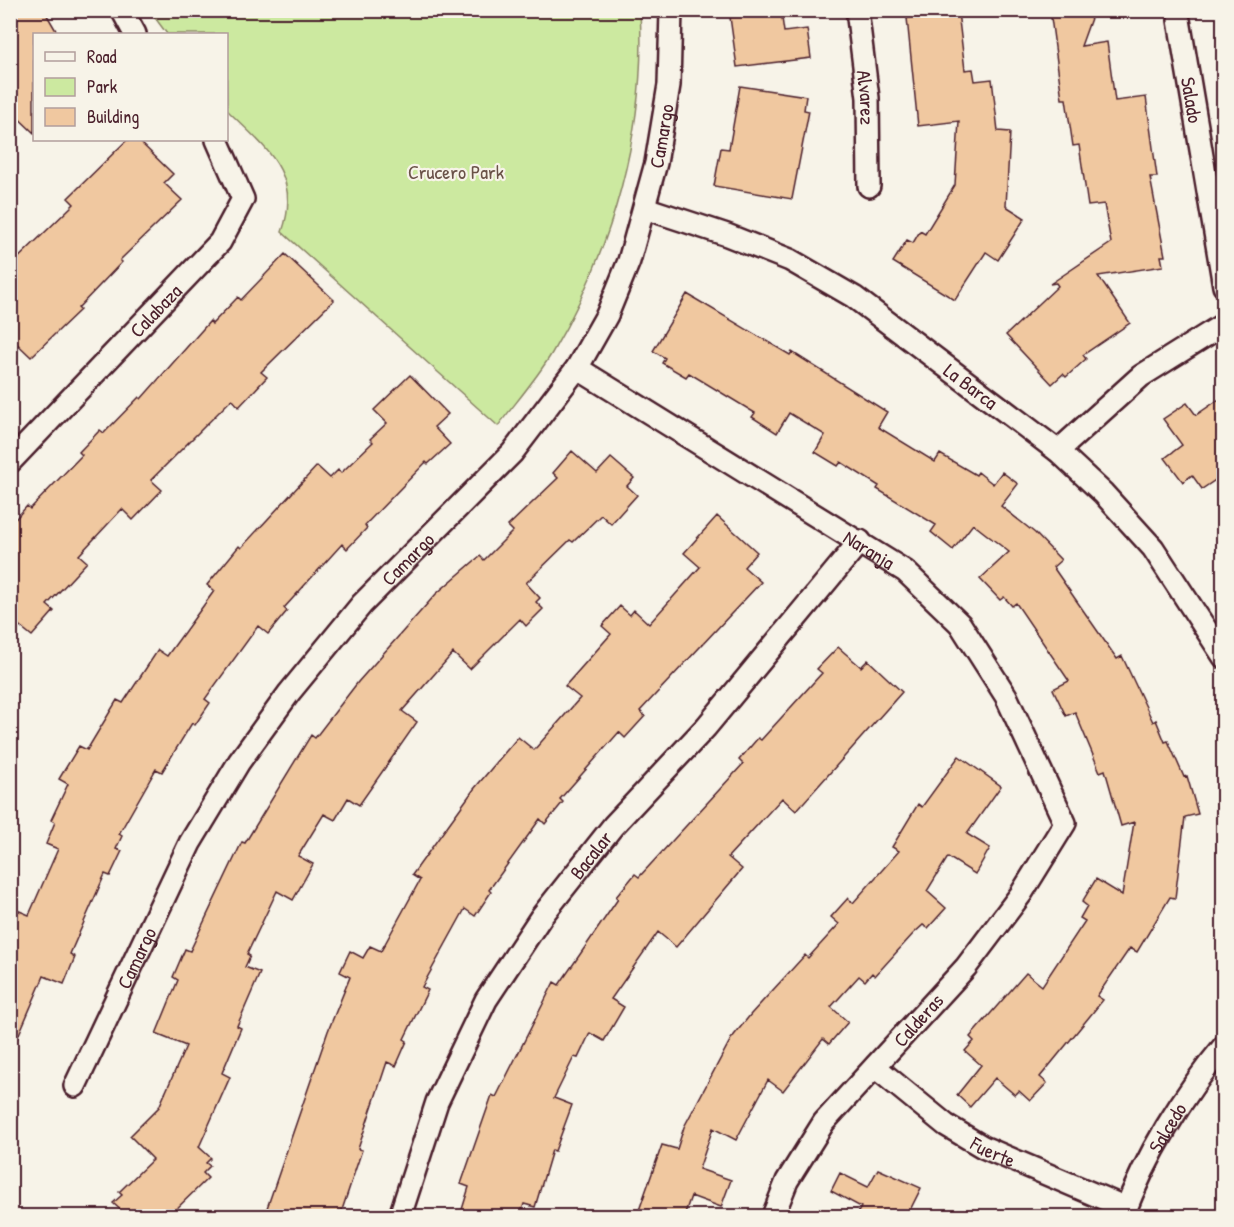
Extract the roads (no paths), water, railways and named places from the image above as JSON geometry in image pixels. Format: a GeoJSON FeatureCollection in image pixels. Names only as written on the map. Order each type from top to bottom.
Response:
{"type":"FeatureCollection","features":[{"type":"Feature","properties":{"kind":"street"},"geometry":{"type":"LineString","coordinates":[[122,10],[134,33]]}},
{"type":"Feature","properties":{"kind":"street","name":"Camargo"},"geometry":{"type":"LineString","coordinates":[[75,1086],[190,843],[239,762],[289,693],[362,604],[512,453],[577,368],[607,315],[629,261],[656,163],[669,85],[671,10]]}},
{"type":"Feature","properties":{"kind":"street","name":"Alvarez"},"geometry":{"type":"LineString","coordinates":[[857,10],[868,98],[869,186]]}},
{"type":"Feature","properties":{"kind":"street","name":"Salado"},"geometry":{"type":"LineString","coordinates":[[1179,20],[1224,286]]}},
{"type":"Feature","properties":{"kind":"street","name":"Calabaza"},"geometry":{"type":"LineString","coordinates":[[10,462],[220,242],[243,198],[217,141]]}},
{"type":"Feature","properties":{"kind":"street","name":"La Barca"},"geometry":{"type":"LineString","coordinates":[[645,208],[727,235],[790,260],[854,297],[1058,452],[1103,493],[1153,548],[1224,657]]}},
{"type":"Feature","properties":{"kind":"street"},"geometry":{"type":"LineString","coordinates":[[1058,452],[1142,376],[1224,324]]}},
{"type":"Feature","properties":{"kind":"street","name":"Naranja"},"geometry":{"type":"LineString","coordinates":[[577,368],[860,541],[905,571],[960,624],[1006,696],[1065,823]]}},
{"type":"Feature","properties":{"kind":"street","name":"Bacalar"},"geometry":{"type":"LineString","coordinates":[[400,1216],[442,1092],[486,1000],[541,917],[614,826],[706,727],[860,541]]}},
{"type":"Feature","properties":{"kind":"street","name":"Calderas"},"geometry":{"type":"LineString","coordinates":[[772,1216],[787,1180],[824,1122],[966,967],[1021,894],[1065,823]]}},
{"type":"Feature","properties":{"kind":"street","name":"Salcedo"},"geometry":{"type":"LineString","coordinates":[[1125,1212],[1155,1148],[1195,1080],[1224,1046]]}},
{"type":"Feature","properties":{"kind":"street","name":"Fuerte"},"geometry":{"type":"LineString","coordinates":[[875,1067],[946,1125],[983,1147],[1125,1212]]}},
{"type":"Feature","properties":{"kind":"park label","name":"Crucero Park"},"geometry":{"type":"Point","coordinates":[456,171]}}]}
